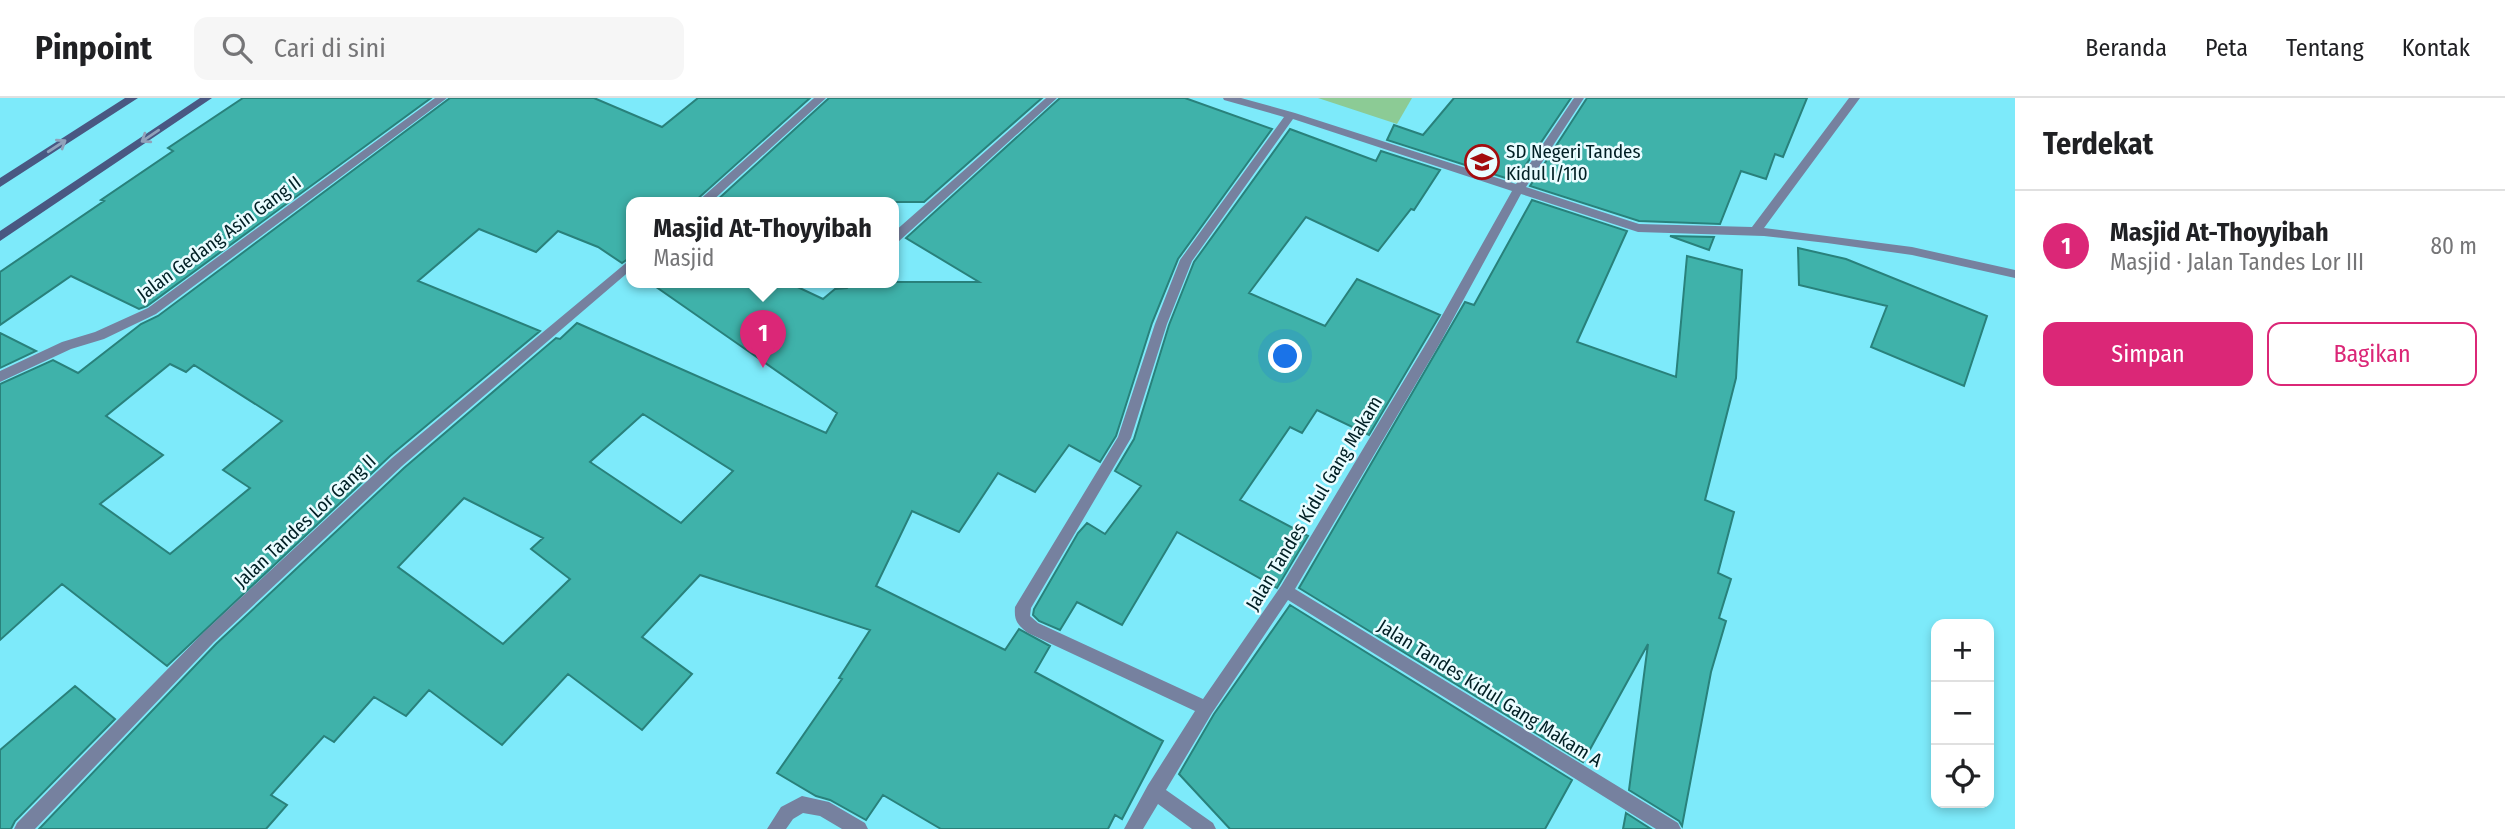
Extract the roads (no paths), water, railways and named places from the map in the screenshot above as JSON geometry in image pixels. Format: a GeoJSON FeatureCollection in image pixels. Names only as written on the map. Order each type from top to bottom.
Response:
{"type":"FeatureCollection","features":[{"type":"Feature","properties":{"kind":"main road"},"geometry":{"type":"LineString","coordinates":[[0,183],[133,98]]}},
{"type":"Feature","properties":{"kind":"main road"},"geometry":{"type":"LineString","coordinates":[[0,237],[207,98]]}},
{"type":"Feature","properties":{"kind":"street","name":"Jalan Gedang Asin Gang II"},"geometry":{"type":"LineString","coordinates":[[0,377],[67,345],[99,336],[152,311],[442,98]]}},
{"type":"Feature","properties":{"kind":"street"},"geometry":{"type":"LineString","coordinates":[[710,197],[821,98]]}},
{"type":"Feature","properties":{"kind":"street"},"geometry":{"type":"LineString","coordinates":[[899,235],[1052,98]]}},
{"type":"Feature","properties":{"kind":"street"},"geometry":{"type":"LineString","coordinates":[[1228,98],[1291,115],[1638,228],[1806,236],[1926,254],[2015,274]]}},
{"type":"Feature","properties":{"kind":"street","name":"Jalan Tandes Kidul Gang Makam"},"geometry":{"type":"LineString","coordinates":[[1133,829],[1206,708],[1286,592],[1435,340],[1518,190],[1579,98]]}},
{"type":"Feature","properties":{"kind":"street"},"geometry":{"type":"LineString","coordinates":[[1760,232],[1855,98]]}},
{"type":"Feature","properties":{"kind":"street"},"geometry":{"type":"LineString","coordinates":[[1206,708],[1033,628],[1022,619],[1022,614],[1025,601],[1124,438],[1161,324],[1186,260],[1291,115]]}},
{"type":"Feature","properties":{"kind":"street","name":"Jalan Tandes Lor Gang II"},"geometry":{"type":"LineString","coordinates":[[23,829],[227,620],[397,462],[626,267]]}},
{"type":"Feature","properties":{"kind":"street","name":"Jalan Tandes Kidul Gang Makam A"},"geometry":{"type":"LineString","coordinates":[[1286,592],[1672,829]]}},
{"type":"Feature","properties":{"kind":"street"},"geometry":{"type":"LineString","coordinates":[[1154,791],[1207,829]]}},
{"type":"Feature","properties":{"kind":"street"},"geometry":{"type":"LineString","coordinates":[[776,829],[787,813],[802,804],[823,808],[859,829]]}},
{"type":"Feature","properties":{"kind":"place","name":"SD Negeri Tandes Kidul I/110"},"geometry":{"type":"Point","coordinates":[1482,162]}},
{"type":"Feature","properties":{"kind":"place","name":"Masjid At-Thoyyibah"},"geometry":{"type":"Point","coordinates":[763,368]}}]}
